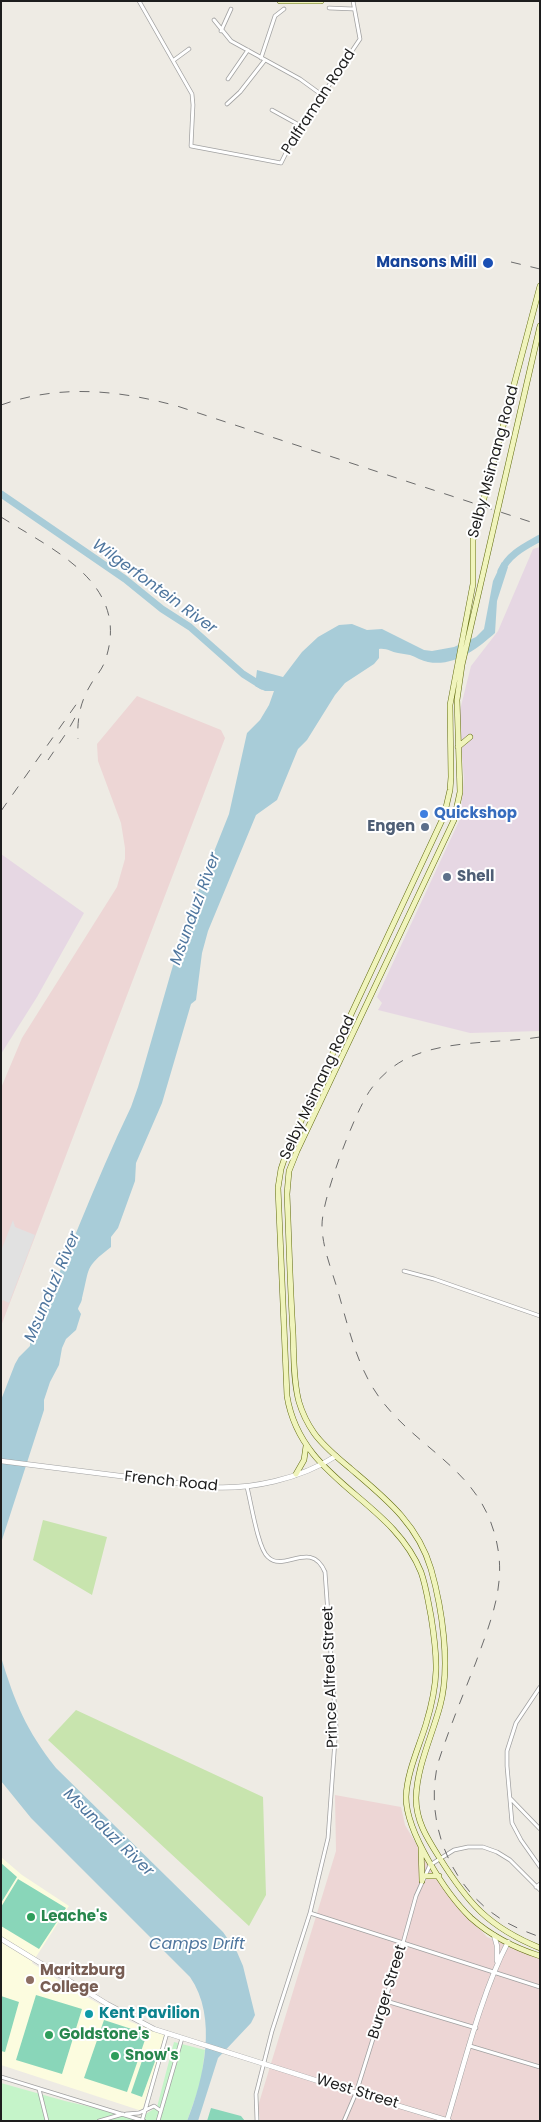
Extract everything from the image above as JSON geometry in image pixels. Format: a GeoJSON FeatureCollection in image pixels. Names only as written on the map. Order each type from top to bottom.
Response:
{"type":"FeatureCollection","features":[{"type":"Feature","properties":{"kind":"main road"},"geometry":{"type":"LineString","coordinates":[[280,1],[321,1]]}},
{"type":"Feature","properties":{"kind":"main road","name":"Selby Msimang Road"},"geometry":{"type":"LineString","coordinates":[[466,637],[473,584],[473,540],[540,286]]}},
{"type":"Feature","properties":{"kind":"main road","name":"Selby Msimang Road"},"geometry":{"type":"LineString","coordinates":[[540,326],[450,706],[450,790],[442,822],[293,1139],[281,1169],[278,1202],[287,1396],[292,1420],[306,1445],[321,1465],[400,1536],[417,1563],[426,1589],[437,1654],[436,1682],[408,1782],[406,1796],[408,1813],[420,1843],[431,1863],[470,1917],[494,1935],[540,1956]]}},
{"type":"Feature","properties":{"kind":"main road","name":"Selby Msimang Road"},"geometry":{"type":"LineString","coordinates":[[459,666],[457,714],[460,792],[454,820],[349,1038],[289,1171],[287,1194],[297,1392],[308,1423],[322,1443],[401,1513],[420,1541],[431,1569],[443,1636],[445,1679],[440,1704],[419,1775],[417,1807],[424,1832],[457,1885],[480,1913],[510,1935],[540,1948]]}},
{"type":"Feature","properties":{"kind":"main road"},"geometry":{"type":"LineString","coordinates":[[450,737],[454,733],[457,714]]}},
{"type":"Feature","properties":{"kind":"main road"},"geometry":{"type":"LineString","coordinates":[[458,747],[470,737]]}},
{"type":"Feature","properties":{"kind":"main road"},"geometry":{"type":"LineString","coordinates":[[296,1474],[305,1458],[306,1445]]}},
{"type":"Feature","properties":{"kind":"main road"},"geometry":{"type":"LineString","coordinates":[[420,1843],[423,1879],[439,1876]]}},
{"type":"Feature","properties":{"kind":"street"},"geometry":{"type":"LineString","coordinates":[[139,1],[174,60],[189,49]]}},
{"type":"Feature","properties":{"kind":"street"},"geometry":{"type":"LineString","coordinates":[[329,8],[354,9],[353,1]]}},
{"type":"Feature","properties":{"kind":"street"},"geometry":{"type":"LineString","coordinates":[[222,31],[231,9]]}},
{"type":"Feature","properties":{"kind":"street"},"geometry":{"type":"LineString","coordinates":[[261,58],[275,16],[284,9]]}},
{"type":"Feature","properties":{"kind":"street","name":"Palframan Road"},"geometry":{"type":"LineString","coordinates":[[174,60],[192,97],[191,146],[281,163],[301,126],[360,39],[354,9]]}},
{"type":"Feature","properties":{"kind":"street"},"geometry":{"type":"LineString","coordinates":[[214,20],[231,41],[300,79],[322,95]]}},
{"type":"Feature","properties":{"kind":"street"},"geometry":{"type":"LineString","coordinates":[[228,80],[248,50]]}},
{"type":"Feature","properties":{"kind":"street"},"geometry":{"type":"LineString","coordinates":[[227,104],[240,92],[265,60]]}},
{"type":"Feature","properties":{"kind":"street"},"geometry":{"type":"LineString","coordinates":[[272,110],[301,126]]}},
{"type":"Feature","properties":{"kind":"street"},"geometry":{"type":"LineString","coordinates":[[404,1271],[434,1279],[540,1316]]}},
{"type":"Feature","properties":{"kind":"street","name":"French Road"},"geometry":{"type":"LineString","coordinates":[[1,1461],[208,1487],[248,1487],[296,1474],[321,1465],[336,1456]]}},
{"type":"Feature","properties":{"kind":"street","name":"Prince Alfred Street"},"geometry":{"type":"LineString","coordinates":[[248,1487],[261,1544],[267,1557],[277,1561],[312,1558],[322,1565],[326,1575],[334,1678],[335,1744],[328,1838],[310,1913],[272,2031],[256,2094],[257,2121]]}},
{"type":"Feature","properties":{"kind":"street"},"geometry":{"type":"LineString","coordinates":[[540,1686],[516,1723],[509,1744],[507,1766],[511,1816],[515,1828],[540,1867]]}},
{"type":"Feature","properties":{"kind":"street"},"geometry":{"type":"LineString","coordinates":[[510,1798],[540,1829]]}},
{"type":"Feature","properties":{"kind":"street"},"geometry":{"type":"LineString","coordinates":[[431,1863],[454,1850],[468,1847],[489,1849],[510,1860],[540,1890]]}},
{"type":"Feature","properties":{"kind":"street","name":"Burger Street"},"geometry":{"type":"LineString","coordinates":[[344,2121],[356,2093],[386,2001],[412,1908],[431,1863]]}},
{"type":"Feature","properties":{"kind":"street"},"geometry":{"type":"LineString","coordinates":[[536,1887],[540,1884]]}},
{"type":"Feature","properties":{"kind":"street"},"geometry":{"type":"LineString","coordinates":[[310,1913],[495,1970],[540,1987]]}},
{"type":"Feature","properties":{"kind":"street"},"geometry":{"type":"LineString","coordinates":[[494,1935],[497,1946],[495,1970]]}},
{"type":"Feature","properties":{"kind":"street","name":"West Street"},"geometry":{"type":"LineString","coordinates":[[1,1939],[107,2004],[148,2026],[448,2121]]}},
{"type":"Feature","properties":{"kind":"street"},"geometry":{"type":"LineString","coordinates":[[448,2121],[495,1970],[508,1942]]}},
{"type":"Feature","properties":{"kind":"street"},"geometry":{"type":"LineString","coordinates":[[386,2001],[476,2028]]}},
{"type":"Feature","properties":{"kind":"street"},"geometry":{"type":"LineString","coordinates":[[1,2077],[143,2121],[168,2033]]}},
{"type":"Feature","properties":{"kind":"street"},"geometry":{"type":"LineString","coordinates":[[158,2120],[182,2037]]}},
{"type":"Feature","properties":{"kind":"street"},"geometry":{"type":"LineString","coordinates":[[470,2046],[540,2067]]}},
{"type":"Feature","properties":{"kind":"street"},"geometry":{"type":"LineString","coordinates":[[39,2089],[47,2121]]}},
{"type":"Feature","properties":{"kind":"street"},"geometry":{"type":"LineString","coordinates":[[99,2121],[125,2114],[139,2113],[154,2106],[161,2112]]}},
{"type":"Feature","properties":{"kind":"shaded area"},"geometry":{"type":"Polygon","coordinates":[[[540,547],[540,1031],[470,1033],[378,1010],[382,1003],[377,997],[460,819],[464,778],[458,718],[471,666],[498,631],[533,549],[540,547]]]}},
{"type":"Feature","properties":{"kind":"shaded area"},"geometry":{"type":"Polygon","coordinates":[[[137,696],[221,730],[225,738],[1,1326],[1,1088],[22,1038],[117,887],[125,859],[125,848],[121,823],[98,761],[97,744],[137,696]]]}},
{"type":"Feature","properties":{"kind":"shaded area"},"geometry":{"type":"Polygon","coordinates":[[[1,854],[84,913],[37,997],[1,1054],[1,854]]]}},
{"type":"Feature","properties":{"kind":"shaded area"},"geometry":{"type":"Polygon","coordinates":[[[13,1220],[15,1227],[35,1235],[9,1303],[3,1300],[1,1303],[1,1251],[13,1220]]]}},
{"type":"Feature","properties":{"kind":"shaded area"},"geometry":{"type":"Polygon","coordinates":[[[335,1795],[401,1807],[405,1825],[442,1887],[487,1937],[540,1958],[540,2121],[260,2121],[258,2106],[336,1851],[335,1795]]]}},
{"type":"Feature","properties":{"kind":"shaded area","name":"Maritzburg College"},"geometry":{"type":"Polygon","coordinates":[[[1,1857],[22,1875],[69,1906],[32,1963],[69,1987],[131,2022],[165,2035],[142,2111],[1,2065],[1,1857]]]}},
{"type":"Feature","properties":{"kind":"green space"},"geometry":{"type":"Polygon","coordinates":[[[43,1520],[107,1537],[92,1595],[33,1560],[43,1520]]]}},
{"type":"Feature","properties":{"kind":"green space"},"geometry":{"type":"Polygon","coordinates":[[[76,1710],[263,1797],[266,1895],[249,1926],[48,1740],[76,1710]]]}},
{"type":"Feature","properties":{"kind":"green space"},"geometry":{"type":"Polygon","coordinates":[[[1,1863],[17,1877],[1,1903],[1,1863]]]}},
{"type":"Feature","properties":{"kind":"green space","name":"Leache's"},"geometry":{"type":"Polygon","coordinates":[[[18,1879],[66,1908],[39,1949],[1,1926],[1,1907],[18,1879]]]}},
{"type":"Feature","properties":{"kind":"green space","name":"Goldstone's"},"geometry":{"type":"Polygon","coordinates":[[[36,1995],[82,2009],[62,2074],[16,2060],[36,1995]]]}},
{"type":"Feature","properties":{"kind":"green space"},"geometry":{"type":"Polygon","coordinates":[[[1,1996],[19,2002],[5,2052],[1,2051],[1,1996]]]}},
{"type":"Feature","properties":{"kind":"green space","name":"Snow's"},"geometry":{"type":"Polygon","coordinates":[[[104,2020],[147,2034],[127,2092],[84,2078],[104,2020]]]}},
{"type":"Feature","properties":{"kind":"green space"},"geometry":{"type":"Polygon","coordinates":[[[174,2042],[205,2050],[201,2082],[187,2121],[1,2121],[1,2083],[65,2101],[139,2118],[157,2107],[174,2042]]]}},
{"type":"Feature","properties":{"kind":"green space"},"geometry":{"type":"Polygon","coordinates":[[[145,2052],[157,2056],[142,2097],[131,2093],[145,2052]]]}},
{"type":"Feature","properties":{"kind":"green space"},"geometry":{"type":"Polygon","coordinates":[[[211,2108],[241,2116],[245,2121],[207,2121],[211,2108]]]}},
{"type":"Feature","properties":{"kind":"water"},"geometry":{"type":"Polygon","coordinates":[[[502,562],[508,567],[497,601],[495,633],[473,651],[447,662],[428,662],[410,655],[379,649],[379,658],[374,664],[345,683],[335,695],[307,740],[298,749],[277,800],[256,815],[208,931],[202,953],[196,1000],[191,1004],[162,1103],[136,1163],[135,1181],[118,1228],[111,1237],[111,1247],[96,1259],[89,1269],[82,1301],[78,1309],[81,1314],[76,1330],[66,1339],[62,1348],[59,1365],[50,1382],[44,1400],[44,1410],[1,1543],[1,1400],[15,1364],[30,1346],[30,1339],[131,1107],[184,927],[229,814],[247,733],[260,720],[269,705],[274,691],[265,691],[255,686],[257,670],[283,677],[302,652],[318,637],[339,625],[352,624],[367,630],[382,629],[424,650],[432,651],[454,647],[476,637],[484,629],[493,581],[502,562]]]}},
{"type":"Feature","properties":{"kind":"water","name":"Camps Drift"},"geometry":{"type":"Polygon","coordinates":[[[1,1657],[22,1715],[56,1768],[223,1932],[237,1952],[243,1966],[255,2015],[251,2023],[218,2058],[198,2121],[187,2121],[199,2086],[205,2048],[204,2010],[199,1993],[190,1977],[31,1818],[1,1781],[1,1657]]]}},
{"type":"Feature","properties":{"kind":"waterway","name":"Wilgerfontein River"},"geometry":{"type":"LineString","coordinates":[[1,494],[125,579],[162,609],[190,627],[243,674],[262,686]]}},
{"type":"Feature","properties":{"kind":"waterway","name":"Msunduzi River"},"geometry":{"type":"LineString","coordinates":[[501,571],[513,555],[540,538]]}},
{"type":"Feature","properties":{"kind":"railway"},"geometry":{"type":"LineString","coordinates":[[511,262],[540,269]]}},
{"type":"Feature","properties":{"kind":"railway"},"geometry":{"type":"LineString","coordinates":[[1,405],[23,398],[67,392],[111,393],[133,396],[177,406],[540,525]]}},
{"type":"Feature","properties":{"kind":"railway"},"geometry":{"type":"LineString","coordinates":[[1,517],[64,557],[83,572],[98,590],[107,611],[110,634],[105,661],[87,691],[82,704],[78,724],[78,739]]}},
{"type":"Feature","properties":{"kind":"railway"},"geometry":{"type":"LineString","coordinates":[[1,811],[80,699]]}},
{"type":"Feature","properties":{"kind":"railway"},"geometry":{"type":"LineString","coordinates":[[48,760],[76,716]]}},
{"type":"Feature","properties":{"kind":"railway"},"geometry":{"type":"LineString","coordinates":[[540,1037],[470,1043],[434,1049],[402,1061],[393,1067],[371,1089],[348,1135],[327,1195],[322,1225],[325,1249],[349,1330],[364,1372],[371,1385],[395,1416],[464,1479],[478,1497],[489,1518],[497,1544],[499,1575],[495,1604],[476,1662],[438,1763],[435,1807],[438,1829],[445,1851],[455,1871],[468,1889],[483,1905],[501,1919],[540,1937]]}},
{"type":"Feature","properties":{"kind":"place","name":"Mansons Mill"},"geometry":{"type":"Point","coordinates":[488,263]}},
{"type":"Feature","properties":{"kind":"place","name":"Quickshop"},"geometry":{"type":"Point","coordinates":[424,814]}},
{"type":"Feature","properties":{"kind":"place","name":"Engen"},"geometry":{"type":"Point","coordinates":[425,827]}},
{"type":"Feature","properties":{"kind":"place","name":"Shell"},"geometry":{"type":"Point","coordinates":[447,877]}},
{"type":"Feature","properties":{"kind":"place","name":"Leache's"},"geometry":{"type":"Point","coordinates":[31,1917]}},
{"type":"Feature","properties":{"kind":"place","name":"Maritzburg College"},"geometry":{"type":"Point","coordinates":[30,1980]}},
{"type":"Feature","properties":{"kind":"place","name":"Kent Pavilion"},"geometry":{"type":"Point","coordinates":[89,2014]}},
{"type":"Feature","properties":{"kind":"place","name":"Goldstone's"},"geometry":{"type":"Point","coordinates":[49,2035]}},
{"type":"Feature","properties":{"kind":"place","name":"Snow's"},"geometry":{"type":"Point","coordinates":[115,2056]}}]}
